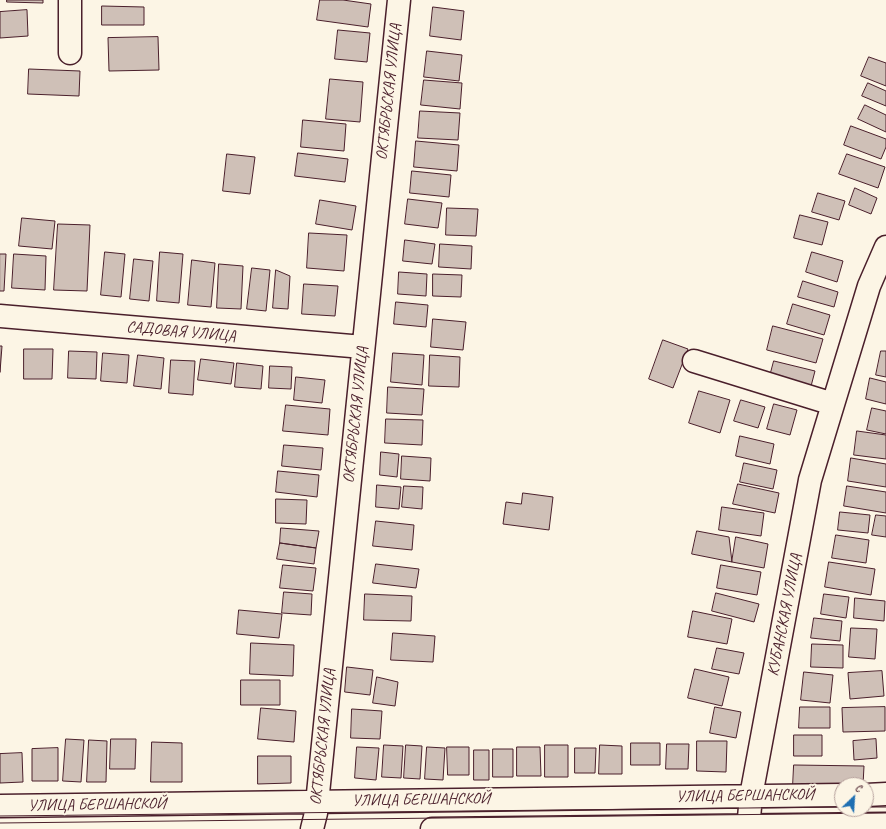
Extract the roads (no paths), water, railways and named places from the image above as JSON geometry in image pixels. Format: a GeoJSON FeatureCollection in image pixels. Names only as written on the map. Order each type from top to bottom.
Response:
{"type":"FeatureCollection","features":[{"type":"Feature","properties":{"kind":"street"},"geometry":{"type":"LineString","coordinates":[[70,0],[70,53]]}},
{"type":"Feature","properties":{"kind":"street","name":"ОКТЯБРЬСКАЯ УЛИЦА"},"geometry":{"type":"LineString","coordinates":[[312,829],[316,813],[362,347],[399,0]]}},
{"type":"Feature","properties":{"kind":"street","name":"КУБАНСКАЯ УЛИЦА"},"geometry":{"type":"LineString","coordinates":[[748,827],[752,796],[810,480],[869,286],[886,247]]}},
{"type":"Feature","properties":{"kind":"street","name":"САДОВАЯ УЛИЦА"},"geometry":{"type":"LineString","coordinates":[[0,316],[362,347]]}},
{"type":"Feature","properties":{"kind":"street"},"geometry":{"type":"LineString","coordinates":[[694,361],[833,404]]}},
{"type":"Feature","properties":{"kind":"street"},"geometry":{"type":"LineString","coordinates":[[874,795],[886,794]]}},
{"type":"Feature","properties":{"kind":"street","name":"УЛИЦА БЕРШАНСКОЙ"},"geometry":{"type":"LineString","coordinates":[[0,806],[834,795]]}},
{"type":"Feature","properties":{"kind":"street","name":"УЛИЦА БЕРШАНСКОЙ"},"geometry":{"type":"LineString","coordinates":[[432,829],[748,827],[886,824]]}},
{"type":"Feature","properties":{"kind":"tram line"},"geometry":{"type":"LineString","coordinates":[[0,816],[834,807]]}},
{"type":"Feature","properties":{"kind":"tram line"},"geometry":{"type":"LineString","coordinates":[[874,807],[886,807]]}},
{"type":"Feature","properties":{"kind":"tram line"},"geometry":{"type":"LineString","coordinates":[[0,823],[886,813]]}}]}
